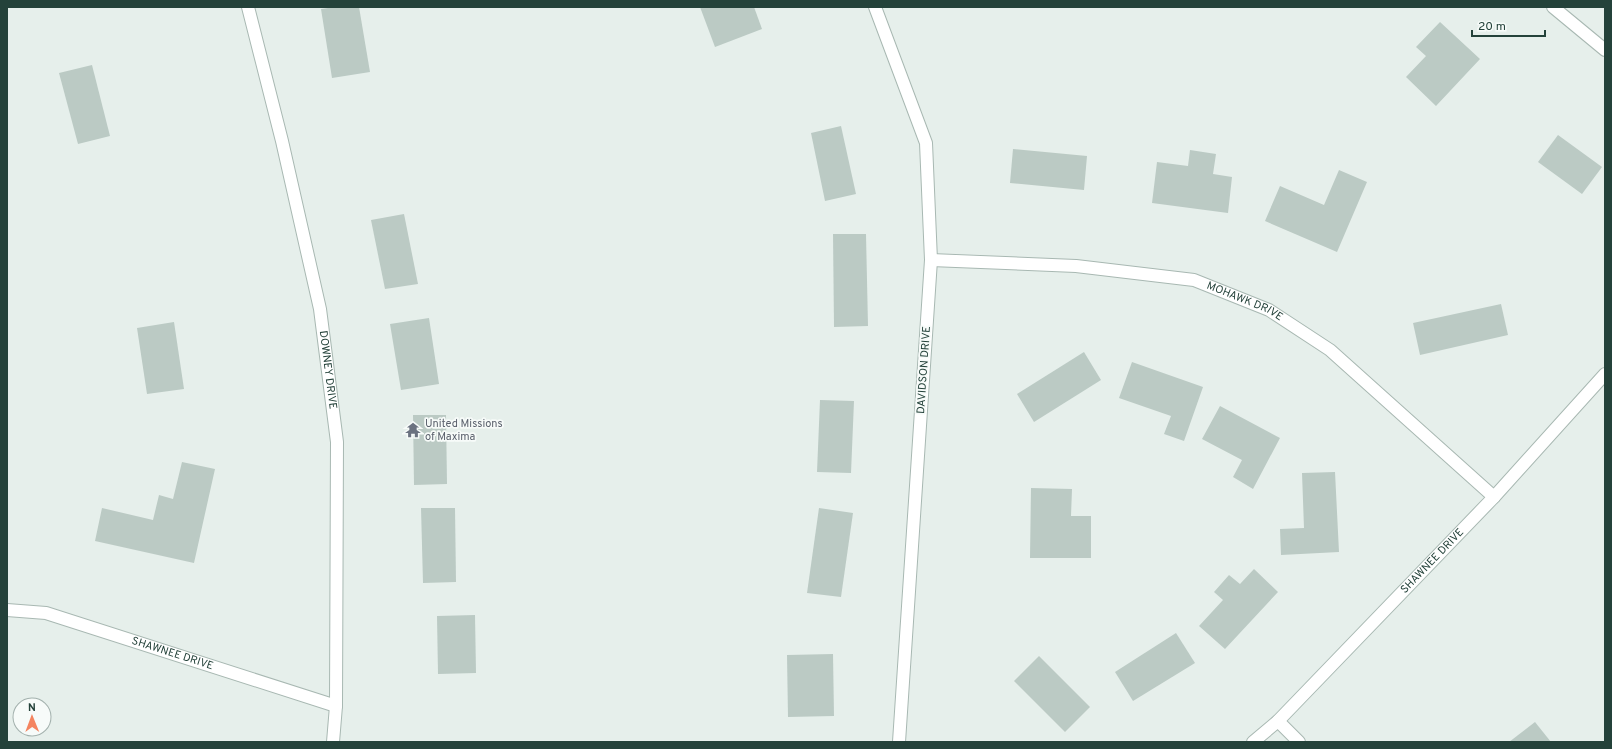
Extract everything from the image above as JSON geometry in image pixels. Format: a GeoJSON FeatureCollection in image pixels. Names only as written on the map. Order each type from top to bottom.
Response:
{"type":"FeatureCollection","features":[{"type":"Feature","properties":{"kind":"street","name":"DOWNEY DRIVE"},"geometry":{"type":"LineString","coordinates":[[248,7],[282,141],[320,309],[338,442],[336,706],[333,742]]}},
{"type":"Feature","properties":{"kind":"street","name":"DAVIDSON DRIVE"},"geometry":{"type":"LineString","coordinates":[[875,7],[926,143],[931,260],[899,742]]}},
{"type":"Feature","properties":{"kind":"street"},"geometry":{"type":"LineString","coordinates":[[1552,7],[1605,50]]}},
{"type":"Feature","properties":{"kind":"street","name":"MOHAWK DRIVE"},"geometry":{"type":"LineString","coordinates":[[931,260],[1076,266],[1194,280],[1269,310],[1330,350],[1494,497]]}},
{"type":"Feature","properties":{"kind":"street","name":"SHAWNEE DRIVE"},"geometry":{"type":"LineString","coordinates":[[1253,742],[1278,721],[1494,497],[1605,374]]}},
{"type":"Feature","properties":{"kind":"street","name":"SHAWNEE DRIVE"},"geometry":{"type":"LineString","coordinates":[[7,610],[46,613],[336,706]]}},
{"type":"Feature","properties":{"kind":"street"},"geometry":{"type":"LineString","coordinates":[[1278,721],[1299,742]]}},
{"type":"Feature","properties":{"kind":"building"},"geometry":{"type":"Polygon","coordinates":[[[335,7],[359,7],[370,72],[332,78],[321,9],[335,7]]]}},
{"type":"Feature","properties":{"kind":"building"},"geometry":{"type":"Polygon","coordinates":[[[700,7],[754,7],[762,29],[715,47],[700,7]]]}},
{"type":"Feature","properties":{"kind":"building"},"geometry":{"type":"Polygon","coordinates":[[[1440,22],[1480,59],[1436,106],[1406,77],[1426,56],[1416,47],[1440,22]]]}},
{"type":"Feature","properties":{"kind":"building"},"geometry":{"type":"Polygon","coordinates":[[[92,65],[110,136],[78,144],[59,73],[92,65]]]}},
{"type":"Feature","properties":{"kind":"building"},"geometry":{"type":"Polygon","coordinates":[[[841,126],[856,194],[825,201],[811,133],[841,126]]]}},
{"type":"Feature","properties":{"kind":"building"},"geometry":{"type":"Polygon","coordinates":[[[1558,135],[1602,167],[1582,194],[1538,162],[1558,135]]]}},
{"type":"Feature","properties":{"kind":"building"},"geometry":{"type":"Polygon","coordinates":[[[1013,149],[1087,156],[1084,190],[1010,183],[1013,149]]]}},
{"type":"Feature","properties":{"kind":"building"},"geometry":{"type":"Polygon","coordinates":[[[1190,150],[1216,154],[1213,174],[1232,177],[1228,213],[1152,203],[1157,162],[1188,166],[1190,150]]]}},
{"type":"Feature","properties":{"kind":"building"},"geometry":{"type":"Polygon","coordinates":[[[1339,170],[1367,182],[1337,252],[1265,221],[1280,186],[1324,205],[1339,170]]]}},
{"type":"Feature","properties":{"kind":"building"},"geometry":{"type":"Polygon","coordinates":[[[404,214],[418,284],[385,289],[371,220],[404,214]]]}},
{"type":"Feature","properties":{"kind":"building"},"geometry":{"type":"Polygon","coordinates":[[[833,234],[866,234],[868,326],[834,327],[833,234]]]}},
{"type":"Feature","properties":{"kind":"building"},"geometry":{"type":"Polygon","coordinates":[[[1501,304],[1508,335],[1420,355],[1413,323],[1501,304]]]}},
{"type":"Feature","properties":{"kind":"building"},"geometry":{"type":"Polygon","coordinates":[[[429,318],[439,384],[401,390],[390,324],[429,318]]]}},
{"type":"Feature","properties":{"kind":"building"},"geometry":{"type":"Polygon","coordinates":[[[174,322],[184,389],[147,394],[137,328],[174,322]]]}},
{"type":"Feature","properties":{"kind":"building"},"geometry":{"type":"Polygon","coordinates":[[[1084,352],[1101,380],[1034,422],[1017,394],[1084,352]]]}},
{"type":"Feature","properties":{"kind":"building"},"geometry":{"type":"Polygon","coordinates":[[[1132,362],[1203,387],[1184,441],[1164,434],[1171,416],[1119,398],[1132,362]]]}},
{"type":"Feature","properties":{"kind":"building"},"geometry":{"type":"Polygon","coordinates":[[[820,400],[854,401],[851,473],[817,472],[820,400]]]}},
{"type":"Feature","properties":{"kind":"building"},"geometry":{"type":"Polygon","coordinates":[[[1220,406],[1280,438],[1253,489],[1233,477],[1242,460],[1202,439],[1220,406]]]}},
{"type":"Feature","properties":{"kind":"building"},"geometry":{"type":"Polygon","coordinates":[[[413,415],[446,415],[447,484],[414,485],[413,415]]]}},
{"type":"Feature","properties":{"kind":"building"},"geometry":{"type":"Polygon","coordinates":[[[182,462],[215,469],[194,563],[95,541],[102,508],[153,520],[159,495],[173,499],[182,462]]]}},
{"type":"Feature","properties":{"kind":"building"},"geometry":{"type":"Polygon","coordinates":[[[1335,472],[1339,552],[1281,555],[1280,529],[1304,528],[1302,473],[1335,472]]]}},
{"type":"Feature","properties":{"kind":"building"},"geometry":{"type":"Polygon","coordinates":[[[1031,488],[1072,489],[1071,516],[1091,516],[1091,558],[1030,558],[1031,488]]]}},
{"type":"Feature","properties":{"kind":"building"},"geometry":{"type":"Polygon","coordinates":[[[421,508],[455,508],[456,582],[423,583],[421,508]]]}},
{"type":"Feature","properties":{"kind":"building"},"geometry":{"type":"Polygon","coordinates":[[[819,508],[853,513],[841,597],[807,593],[819,508]]]}},
{"type":"Feature","properties":{"kind":"building"},"geometry":{"type":"Polygon","coordinates":[[[1254,569],[1278,592],[1225,649],[1199,626],[1223,600],[1214,592],[1229,575],[1240,584],[1254,569]]]}},
{"type":"Feature","properties":{"kind":"building"},"geometry":{"type":"Polygon","coordinates":[[[475,615],[476,673],[438,674],[437,616],[475,615]]]}},
{"type":"Feature","properties":{"kind":"building"},"geometry":{"type":"Polygon","coordinates":[[[1176,633],[1195,663],[1133,701],[1115,672],[1176,633]]]}},
{"type":"Feature","properties":{"kind":"building"},"geometry":{"type":"Polygon","coordinates":[[[833,654],[834,716],[788,717],[787,655],[833,654]]]}},
{"type":"Feature","properties":{"kind":"building"},"geometry":{"type":"Polygon","coordinates":[[[1039,656],[1090,707],[1065,732],[1014,681],[1039,656]]]}},
{"type":"Feature","properties":{"kind":"building"},"geometry":{"type":"Polygon","coordinates":[[[1535,722],[1551,742],[1509,742],[1535,722]]]}},
{"type":"Feature","properties":{"kind":"place","name":"United Missions of Maxima"},"geometry":{"type":"Point","coordinates":[413,430]}}]}
